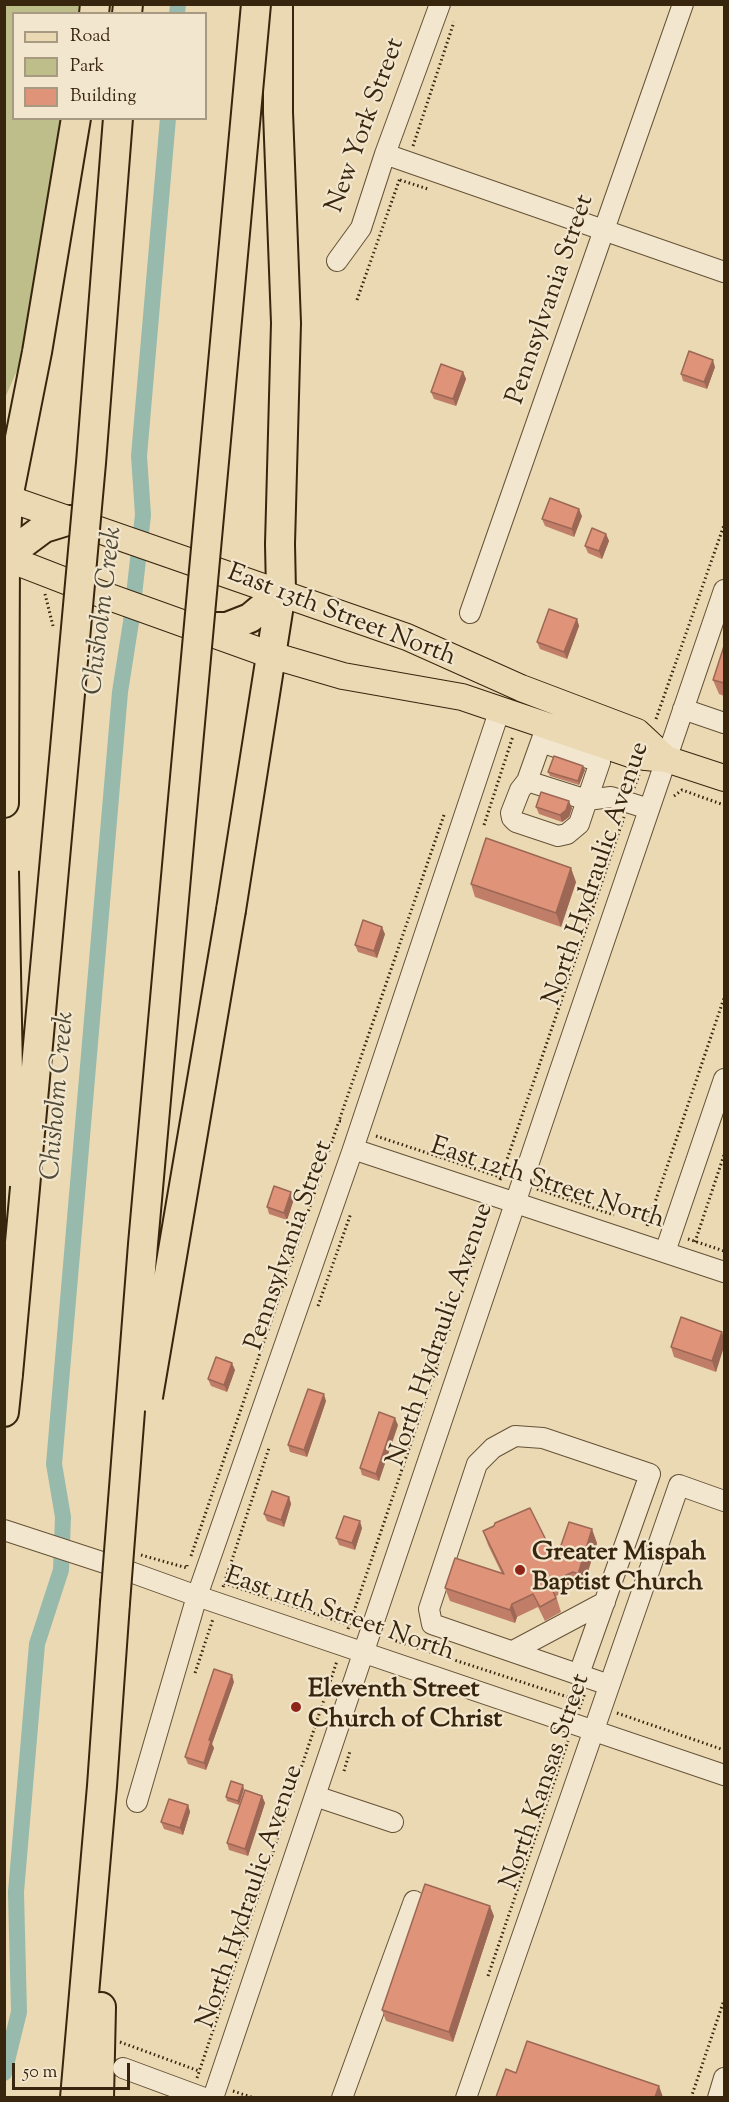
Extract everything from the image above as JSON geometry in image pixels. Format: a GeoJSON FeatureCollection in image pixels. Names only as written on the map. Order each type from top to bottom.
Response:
{"type":"FeatureCollection","features":[{"type":"Feature","properties":{"kind":"highway"},"geometry":{"type":"LineString","coordinates":[[75,2097],[102,1785],[143,1244],[256,4]]}},
{"type":"Feature","properties":{"kind":"highway"},"geometry":{"type":"LineString","coordinates":[[115,1604],[180,1202],[231,910],[281,592],[280,544],[286,323],[278,112],[278,4]]}},
{"type":"Feature","properties":{"kind":"highway"},"geometry":{"type":"LineString","coordinates":[[4,803],[6,498],[37,352],[76,120]]}},
{"type":"Feature","properties":{"kind":"highway"},"geometry":{"type":"LineString","coordinates":[[4,1412],[91,463],[118,120]]}},
{"type":"Feature","properties":{"kind":"highway"},"geometry":{"type":"LineString","coordinates":[[4,413],[37,352]]}},
{"type":"Feature","properties":{"kind":"highway"},"geometry":{"type":"LineString","coordinates":[[5,557],[44,528],[70,520]]}},
{"type":"Feature","properties":{"kind":"highway"},"geometry":{"type":"LineString","coordinates":[[195,627],[227,627],[250,618],[281,592]]}},
{"type":"Feature","properties":{"kind":"highway"},"geometry":{"type":"LineString","coordinates":[[4,871],[13,1234],[8,1374]]}},
{"type":"Feature","properties":{"kind":"highway"},"geometry":{"type":"LineString","coordinates":[[99,2097],[105,1921],[102,1785]]}},
{"type":"Feature","properties":{"kind":"main road","name":"East 13th Street North"},"geometry":{"type":"LineString","coordinates":[[6,498],[407,637],[521,688],[637,732],[666,759]]}},
{"type":"Feature","properties":{"kind":"main road","name":"East 13th Street North"},"geometry":{"type":"LineString","coordinates":[[5,557],[270,655],[343,676],[462,697],[498,716],[544,734],[636,756],[666,759],[724,778]]}},
{"type":"Feature","properties":{"kind":"street","name":"New York Street"},"geometry":{"type":"LineString","coordinates":[[337,261],[361,228],[385,154],[440,4]]}},
{"type":"Feature","properties":{"kind":"street","name":"Pennsylvania Street"},"geometry":{"type":"LineString","coordinates":[[470,613],[683,4]]}},
{"type":"Feature","properties":{"kind":"street"},"geometry":{"type":"LineString","coordinates":[[385,154],[724,272]]}},
{"type":"Feature","properties":{"kind":"street","name":"North Hydraulic Avenue"},"geometry":{"type":"LineString","coordinates":[[213,2097],[324,1799],[527,1196],[649,809],[724,590]]}},
{"type":"Feature","properties":{"kind":"street"},"geometry":{"type":"LineString","coordinates":[[683,709],[724,723]]}},
{"type":"Feature","properties":{"kind":"street","name":"Pennsylvania Street"},"geometry":{"type":"LineString","coordinates":[[137,1802],[197,1596],[196,1571],[362,1152],[498,716]]}},
{"type":"Feature","properties":{"kind":"street"},"geometry":{"type":"LineString","coordinates":[[544,734],[600,762],[579,824],[567,834],[558,836],[516,822],[512,818],[520,790],[527,781],[544,734]]}},
{"type":"Feature","properties":{"kind":"street"},"geometry":{"type":"LineString","coordinates":[[527,781],[587,800],[611,797],[649,809]]}},
{"type":"Feature","properties":{"kind":"street"},"geometry":{"type":"LineString","coordinates":[[665,1252],[724,1079]]}},
{"type":"Feature","properties":{"kind":"street","name":"East 12th Street North"},"geometry":{"type":"LineString","coordinates":[[362,1152],[498,1186],[665,1252],[724,1272]]}},
{"type":"Feature","properties":{"kind":"street"},"geometry":{"type":"LineString","coordinates":[[585,1676],[605,1602],[650,1473],[543,1438],[515,1436],[493,1448],[477,1464],[429,1609],[432,1624],[609,1685]]}},
{"type":"Feature","properties":{"kind":"street","name":"North Kansas Street"},"geometry":{"type":"LineString","coordinates":[[466,2097],[679,1485],[724,1501]]}},
{"type":"Feature","properties":{"kind":"street","name":"East 11th Street North"},"geometry":{"type":"LineString","coordinates":[[6,1531],[724,1775]]}},
{"type":"Feature","properties":{"kind":"street"},"geometry":{"type":"LineString","coordinates":[[513,1651],[605,1602]]}},
{"type":"Feature","properties":{"kind":"street"},"geometry":{"type":"LineString","coordinates":[[324,1799],[393,1822]]}},
{"type":"Feature","properties":{"kind":"street"},"geometry":{"type":"LineString","coordinates":[[342,2097],[414,1901]]}},
{"type":"Feature","properties":{"kind":"street"},"geometry":{"type":"LineString","coordinates":[[123,2068],[199,2096]]}},
{"type":"Feature","properties":{"kind":"street"},"geometry":{"type":"LineString","coordinates":[[718,2097],[724,2078]]}},
{"type":"Feature","properties":{"kind":"path"},"geometry":{"type":"LineString","coordinates":[[656,719],[724,525]]}},
{"type":"Feature","properties":{"kind":"path"},"geometry":{"type":"LineString","coordinates":[[484,825],[515,728],[498,716]]}},
{"type":"Feature","properties":{"kind":"path"},"geometry":{"type":"LineString","coordinates":[[199,2096],[198,2071],[639,775]]}},
{"type":"Feature","properties":{"kind":"path"},"geometry":{"type":"LineString","coordinates":[[670,806],[674,795],[682,790],[724,804]]}},
{"type":"Feature","properties":{"kind":"path"},"geometry":{"type":"LineString","coordinates":[[655,1229],[646,1226],[724,998]]}},
{"type":"Feature","properties":{"kind":"path"},"geometry":{"type":"LineString","coordinates":[[196,1571],[339,1121]]}},
{"type":"Feature","properties":{"kind":"path"},"geometry":{"type":"LineString","coordinates":[[362,1152],[376,1135],[527,1196],[614,1215]]}},
{"type":"Feature","properties":{"kind":"path"},"geometry":{"type":"LineString","coordinates":[[695,1242],[724,1155]]}},
{"type":"Feature","properties":{"kind":"path"},"geometry":{"type":"LineString","coordinates":[[317,1309],[351,1212]]}},
{"type":"Feature","properties":{"kind":"path"},"geometry":{"type":"LineString","coordinates":[[688,1239],[724,1251]]}},
{"type":"Feature","properties":{"kind":"path"},"geometry":{"type":"LineString","coordinates":[[194,1676],[271,1441]]}},
{"type":"Feature","properties":{"kind":"path"},"geometry":{"type":"LineString","coordinates":[[139,1554],[196,1571],[225,1583],[724,1750]]}},
{"type":"Feature","properties":{"kind":"path"},"geometry":{"type":"LineString","coordinates":[[372,1655],[379,1635]]}},
{"type":"Feature","properties":{"kind":"path"},"geometry":{"type":"LineString","coordinates":[[488,1976],[582,1701],[585,1676]]}},
{"type":"Feature","properties":{"kind":"path"},"geometry":{"type":"LineString","coordinates":[[324,1799],[351,1750]]}},
{"type":"Feature","properties":{"kind":"path"},"geometry":{"type":"LineString","coordinates":[[691,2097],[724,2000]]}},
{"type":"Feature","properties":{"kind":"path"},"geometry":{"type":"LineString","coordinates":[[118,2042],[198,2071]]}},
{"type":"Feature","properties":{"kind":"path"},"geometry":{"type":"LineString","coordinates":[[231,2097],[234,2085]]}},
{"type":"Feature","properties":{"kind":"green space"},"geometry":{"type":"Polygon","coordinates":[[[5,5],[86,5],[85,12],[12,12],[12,120],[67,120],[28,337],[19,366],[5,398],[5,5]]]}},
{"type":"Feature","properties":{"kind":"building"},"geometry":{"type":"Polygon","coordinates":[[[689,351],[713,360],[704,382],[681,374],[689,351]]]}},
{"type":"Feature","properties":{"kind":"building"},"geometry":{"type":"Polygon","coordinates":[[[441,364],[463,372],[453,399],[431,392],[441,364]]]}},
{"type":"Feature","properties":{"kind":"building"},"geometry":{"type":"Polygon","coordinates":[[[550,498],[579,509],[572,529],[542,519],[550,498]]]}},
{"type":"Feature","properties":{"kind":"building"},"geometry":{"type":"Polygon","coordinates":[[[592,528],[606,534],[599,551],[585,546],[592,528]]]}},
{"type":"Feature","properties":{"kind":"building"},"geometry":{"type":"Polygon","coordinates":[[[549,609],[577,619],[564,652],[537,642],[549,609]]]}},
{"type":"Feature","properties":{"kind":"building"},"geometry":{"type":"Polygon","coordinates":[[[724,646],[724,683],[713,680],[724,646]]]}},
{"type":"Feature","properties":{"kind":"building"},"geometry":{"type":"Polygon","coordinates":[[[554,756],[583,766],[578,781],[548,772],[554,756]]]}},
{"type":"Feature","properties":{"kind":"building"},"geometry":{"type":"Polygon","coordinates":[[[541,792],[569,801],[566,810],[560,815],[536,807],[541,792]]]}},
{"type":"Feature","properties":{"kind":"building"},"geometry":{"type":"Polygon","coordinates":[[[486,838],[571,868],[556,913],[471,884],[486,838]]]}},
{"type":"Feature","properties":{"kind":"building"},"geometry":{"type":"Polygon","coordinates":[[[363,920],[382,927],[374,951],[355,945],[363,920]]]}},
{"type":"Feature","properties":{"kind":"building"},"geometry":{"type":"Polygon","coordinates":[[[274,1186],[291,1192],[284,1213],[267,1207],[274,1186]]]}},
{"type":"Feature","properties":{"kind":"building"},"geometry":{"type":"Polygon","coordinates":[[[681,1317],[722,1332],[712,1361],[671,1347],[681,1317]]]}},
{"type":"Feature","properties":{"kind":"building"},"geometry":{"type":"Polygon","coordinates":[[[216,1357],[232,1363],[224,1385],[208,1379],[216,1357]]]}},
{"type":"Feature","properties":{"kind":"building"},"geometry":{"type":"Polygon","coordinates":[[[308,1389],[324,1394],[304,1450],[288,1445],[308,1389]]]}},
{"type":"Feature","properties":{"kind":"building"},"geometry":{"type":"Polygon","coordinates":[[[379,1412],[395,1418],[376,1474],[360,1468],[379,1412]]]}},
{"type":"Feature","properties":{"kind":"building"},"geometry":{"type":"Polygon","coordinates":[[[272,1491],[289,1497],[281,1520],[264,1514],[272,1491]]]}},
{"type":"Feature","properties":{"kind":"building"},"geometry":{"type":"Polygon","coordinates":[[[530,1508],[556,1560],[569,1522],[592,1529],[578,1574],[573,1572],[549,1583],[556,1598],[540,1607],[533,1594],[512,1604],[510,1610],[445,1588],[455,1558],[504,1574],[483,1531],[494,1526],[495,1523],[530,1508]]]}},
{"type":"Feature","properties":{"kind":"building"},"geometry":{"type":"Polygon","coordinates":[[[344,1516],[360,1521],[352,1543],[336,1538],[344,1516]]]}},
{"type":"Feature","properties":{"kind":"building"},"geometry":{"type":"Polygon","coordinates":[[[214,1669],[232,1675],[209,1740],[211,1741],[204,1763],[185,1757],[214,1669]]]}},
{"type":"Feature","properties":{"kind":"building"},"geometry":{"type":"Polygon","coordinates":[[[231,1781],[243,1785],[238,1801],[226,1797],[231,1781]]]}},
{"type":"Feature","properties":{"kind":"building"},"geometry":{"type":"Polygon","coordinates":[[[245,1790],[262,1796],[245,1849],[227,1843],[245,1790]]]}},
{"type":"Feature","properties":{"kind":"building"},"geometry":{"type":"Polygon","coordinates":[[[169,1799],[188,1805],[180,1828],[161,1822],[169,1799]]]}},
{"type":"Feature","properties":{"kind":"building"},"geometry":{"type":"Polygon","coordinates":[[[425,1884],[490,1906],[449,2032],[382,2010],[425,1884]]]}},
{"type":"Feature","properties":{"kind":"building"},"geometry":{"type":"Polygon","coordinates":[[[527,2041],[659,2086],[655,2097],[496,2097],[506,2069],[516,2073],[527,2041]]]}},
{"type":"Feature","properties":{"kind":"waterway","name":"Chisholm Creek"},"geometry":{"type":"LineString","coordinates":[[177,12],[178,4]]}},
{"type":"Feature","properties":{"kind":"waterway","name":"Chisholm Creek"},"geometry":{"type":"LineString","coordinates":[[4,2073],[19,2012],[16,1892],[37,1644],[61,1570],[63,1517],[54,1464],[120,692],[131,622],[143,515],[139,456],[168,120]]}},
{"type":"Feature","properties":{"kind":"place","name":"Greater Mispah Baptist Church"},"geometry":{"type":"Point","coordinates":[520,1570]}},
{"type":"Feature","properties":{"kind":"place","name":"Eleventh Street Church of Christ"},"geometry":{"type":"Point","coordinates":[296,1707]}}]}
